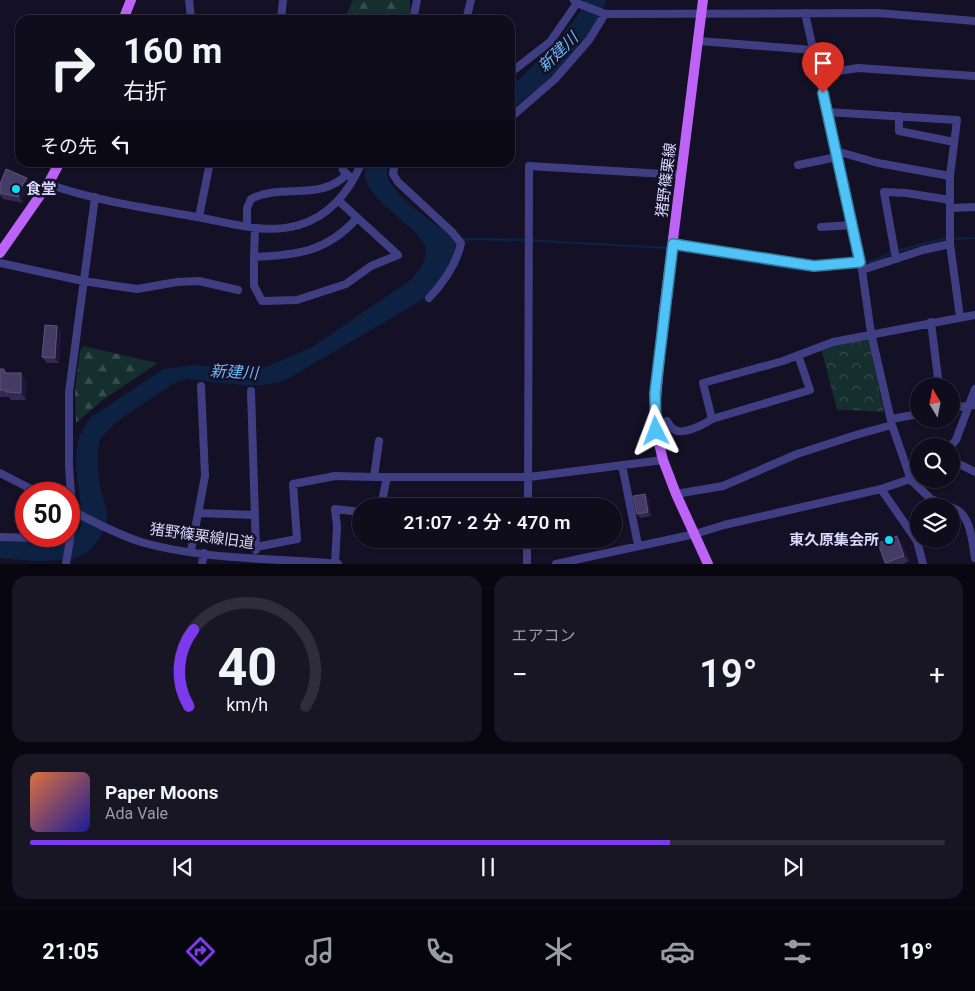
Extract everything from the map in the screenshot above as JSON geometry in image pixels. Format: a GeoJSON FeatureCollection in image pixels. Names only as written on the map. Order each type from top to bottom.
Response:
{"type":"FeatureCollection","features":[{"type":"Feature","properties":{"kind":"main road"},"geometry":{"type":"LineString","coordinates":[[125,15],[131,0]]}},
{"type":"Feature","properties":{"kind":"main road","name":"猪野篠栗線"},"geometry":{"type":"LineString","coordinates":[[703,0],[655,393],[656,431],[663,460],[676,494],[708,564]]}},
{"type":"Feature","properties":{"kind":"main road"},"geometry":{"type":"LineString","coordinates":[[0,253],[48,184],[57,167]]}},
{"type":"Feature","properties":{"kind":"street"},"geometry":{"type":"LineString","coordinates":[[189,0],[191,15]]}},
{"type":"Feature","properties":{"kind":"street"},"geometry":{"type":"LineString","coordinates":[[282,15],[283,0]]}},
{"type":"Feature","properties":{"kind":"street"},"geometry":{"type":"LineString","coordinates":[[414,15],[417,0]]}},
{"type":"Feature","properties":{"kind":"street"},"geometry":{"type":"LineString","coordinates":[[467,15],[471,0]]}},
{"type":"Feature","properties":{"kind":"street"},"geometry":{"type":"LineString","coordinates":[[515,69],[550,42],[576,2],[605,14],[878,13],[975,21]]}},
{"type":"Feature","properties":{"kind":"street"},"geometry":{"type":"LineString","coordinates":[[804,13],[861,266],[871,333],[891,422],[910,477]]}},
{"type":"Feature","properties":{"kind":"street"},"geometry":{"type":"LineString","coordinates":[[515,114],[555,79],[590,40],[605,14]]}},
{"type":"Feature","properties":{"kind":"street"},"geometry":{"type":"LineString","coordinates":[[699,41],[813,50]]}},
{"type":"Feature","properties":{"kind":"street"},"geometry":{"type":"LineString","coordinates":[[819,74],[858,68],[975,76]]}},
{"type":"Feature","properties":{"kind":"street"},"geometry":{"type":"LineString","coordinates":[[827,112],[957,120],[950,176],[950,244],[960,317]]}},
{"type":"Feature","properties":{"kind":"street"},"geometry":{"type":"LineString","coordinates":[[899,116],[899,131],[954,142]]}},
{"type":"Feature","properties":{"kind":"street"},"geometry":{"type":"LineString","coordinates":[[798,165],[836,154],[950,176]]}},
{"type":"Feature","properties":{"kind":"street"},"geometry":{"type":"LineString","coordinates":[[528,498],[529,166],[682,175]]}},
{"type":"Feature","properties":{"kind":"street"},"geometry":{"type":"LineString","coordinates":[[199,217],[209,167]]}},
{"type":"Feature","properties":{"kind":"street"},"geometry":{"type":"LineString","coordinates":[[342,167],[354,180]]}},
{"type":"Feature","properties":{"kind":"street"},"geometry":{"type":"LineString","coordinates":[[48,184],[95,197],[255,228],[277,229],[300,225],[339,202],[354,180],[360,167]]}},
{"type":"Feature","properties":{"kind":"street"},"geometry":{"type":"LineString","coordinates":[[394,167],[393,174],[398,182],[452,232],[461,243],[459,254],[439,287],[429,298]]}},
{"type":"Feature","properties":{"kind":"street"},"geometry":{"type":"LineString","coordinates":[[247,226],[247,208],[251,199],[274,191],[319,190],[332,186],[347,174]]}},
{"type":"Feature","properties":{"kind":"street"},"geometry":{"type":"LineString","coordinates":[[896,258],[884,192],[906,193],[950,204],[975,207]]}},
{"type":"Feature","properties":{"kind":"street"},"geometry":{"type":"LineString","coordinates":[[69,482],[69,392],[95,197]]}},
{"type":"Feature","properties":{"kind":"street"},"geometry":{"type":"LineString","coordinates":[[255,228],[254,286],[262,301],[297,300],[346,284],[371,266],[398,255],[339,202]]}},
{"type":"Feature","properties":{"kind":"street"},"geometry":{"type":"LineString","coordinates":[[254,257],[287,255],[307,251],[324,244],[344,232],[357,218]]}},
{"type":"Feature","properties":{"kind":"street"},"geometry":{"type":"LineString","coordinates":[[821,227],[852,225]]}},
{"type":"Feature","properties":{"kind":"street"},"geometry":{"type":"LineString","coordinates":[[673,244],[814,266],[861,266],[950,244]]}},
{"type":"Feature","properties":{"kind":"street"},"geometry":{"type":"LineString","coordinates":[[0,263],[137,289],[177,282],[199,281],[238,290]]}},
{"type":"Feature","properties":{"kind":"street"},"geometry":{"type":"LineString","coordinates":[[712,420],[703,383],[783,361],[833,342],[871,333],[975,315]]}},
{"type":"Feature","properties":{"kind":"street"},"geometry":{"type":"LineString","coordinates":[[931,322],[938,378]]}},
{"type":"Feature","properties":{"kind":"street"},"geometry":{"type":"LineString","coordinates":[[667,421],[674,430],[681,432],[712,420],[810,390],[798,355]]}},
{"type":"Feature","properties":{"kind":"street"},"geometry":{"type":"LineString","coordinates":[[191,551],[205,476],[201,386]]}},
{"type":"Feature","properties":{"kind":"street"},"geometry":{"type":"LineString","coordinates":[[957,438],[973,405],[975,389]]}},
{"type":"Feature","properties":{"kind":"street"},"geometry":{"type":"LineString","coordinates":[[251,390],[257,558]]}},
{"type":"Feature","properties":{"kind":"street"},"geometry":{"type":"LineString","coordinates":[[960,407],[973,405]]}},
{"type":"Feature","properties":{"kind":"street"},"geometry":{"type":"LineString","coordinates":[[676,494],[723,486],[797,454],[910,417]]}},
{"type":"Feature","properties":{"kind":"street"},"geometry":{"type":"LineString","coordinates":[[374,477],[379,441]]}},
{"type":"Feature","properties":{"kind":"street"},"geometry":{"type":"LineString","coordinates":[[256,547],[297,539],[293,484],[335,476],[529,477],[663,460]]}},
{"type":"Feature","properties":{"kind":"street"},"geometry":{"type":"LineString","coordinates":[[960,464],[975,472]]}},
{"type":"Feature","properties":{"kind":"street"},"geometry":{"type":"LineString","coordinates":[[622,465],[638,545]]}},
{"type":"Feature","properties":{"kind":"street"},"geometry":{"type":"LineString","coordinates":[[0,473],[18,482]]}},
{"type":"Feature","properties":{"kind":"street"},"geometry":{"type":"LineString","coordinates":[[382,498],[386,477]]}},
{"type":"Feature","properties":{"kind":"street"},"geometry":{"type":"LineString","coordinates":[[556,564],[695,534],[724,525],[881,489],[910,480]]}},
{"type":"Feature","properties":{"kind":"street"},"geometry":{"type":"LineString","coordinates":[[919,488],[929,498]]}},
{"type":"Feature","properties":{"kind":"street"},"geometry":{"type":"LineString","coordinates":[[881,489],[917,541],[923,564]]}},
{"type":"Feature","properties":{"kind":"street"},"geometry":{"type":"LineString","coordinates":[[337,563],[335,509],[352,511]]}},
{"type":"Feature","properties":{"kind":"street"},"geometry":{"type":"LineString","coordinates":[[960,511],[972,525],[975,558]]}},
{"type":"Feature","properties":{"kind":"street"},"geometry":{"type":"LineString","coordinates":[[198,513],[255,516]]}},
{"type":"Feature","properties":{"kind":"street","name":"猪野篠栗線旧道"},"geometry":{"type":"LineString","coordinates":[[80,515],[111,531],[141,542],[204,553],[337,563]]}},
{"type":"Feature","properties":{"kind":"street"},"geometry":{"type":"LineString","coordinates":[[0,537],[15,537]]}},
{"type":"Feature","properties":{"kind":"street"},"geometry":{"type":"LineString","coordinates":[[66,564],[69,547]]}},
{"type":"Feature","properties":{"kind":"street"},"geometry":{"type":"LineString","coordinates":[[527,548],[527,564]]}},
{"type":"Feature","properties":{"kind":"street"},"geometry":{"type":"LineString","coordinates":[[202,564],[204,553]]}},
{"type":"Feature","properties":{"kind":"street"},"geometry":{"type":"LineString","coordinates":[[970,564],[975,562]]}},
{"type":"Feature","properties":{"kind":"green space"},"geometry":{"type":"Polygon","coordinates":[[[353,0],[410,0],[409,15],[346,15],[353,0]]]}},
{"type":"Feature","properties":{"kind":"green space"},"geometry":{"type":"Polygon","coordinates":[[[868,336],[884,412],[837,410],[821,348],[868,336]]]}},
{"type":"Feature","properties":{"kind":"green space"},"geometry":{"type":"Polygon","coordinates":[[[83,346],[158,363],[104,399],[76,423],[75,390],[80,351],[83,346]]]}},
{"type":"Feature","properties":{"kind":"water","name":"新建川"},"geometry":{"type":"Polygon","coordinates":[[[584,0],[607,0],[591,31],[574,53],[554,74],[515,106],[515,83],[556,43],[578,15],[584,0]]]}},
{"type":"Feature","properties":{"kind":"water","name":"新建川"},"geometry":{"type":"Polygon","coordinates":[[[366,167],[387,167],[388,178],[399,194],[453,237],[457,243],[448,266],[422,300],[286,380],[262,385],[225,384],[188,379],[178,381],[123,418],[100,441],[98,473],[107,519],[102,535],[90,550],[85,554],[75,557],[54,560],[32,561],[0,558],[0,540],[15,541],[15,547],[80,547],[80,482],[78,482],[76,457],[79,438],[90,418],[163,369],[192,365],[244,369],[266,367],[312,347],[409,281],[423,263],[426,255],[425,246],[410,227],[376,197],[368,186],[366,167]]]}},
{"type":"Feature","properties":{"kind":"building"},"geometry":{"type":"Polygon","coordinates":[[[6,169],[27,178],[18,192],[19,197],[0,193],[0,184],[6,169]]]}},
{"type":"Feature","properties":{"kind":"building"},"geometry":{"type":"Polygon","coordinates":[[[45,325],[57,326],[55,358],[42,357],[45,325]]]}},
{"type":"Feature","properties":{"kind":"building"},"geometry":{"type":"Polygon","coordinates":[[[0,369],[4,369],[4,373],[21,373],[21,393],[0,390],[0,369]]]}},
{"type":"Feature","properties":{"kind":"building"},"geometry":{"type":"Polygon","coordinates":[[[645,494],[648,512],[637,514],[633,496],[645,494]]]}},
{"type":"Feature","properties":{"kind":"building"},"geometry":{"type":"Polygon","coordinates":[[[897,536],[904,556],[885,563],[878,543],[897,536]]]}},
{"type":"Feature","properties":{"kind":"waterway"},"geometry":{"type":"LineString","coordinates":[[846,267],[857,267],[900,250],[943,239],[975,238]]}},
{"type":"Feature","properties":{"kind":"waterway"},"geometry":{"type":"LineString","coordinates":[[462,240],[522,240],[668,248]]}},
{"type":"Feature","properties":{"kind":"waterway"},"geometry":{"type":"LineString","coordinates":[[676,250],[791,269],[836,268]]}},
{"type":"Feature","properties":{"kind":"place","name":"食堂"},"geometry":{"type":"Point","coordinates":[16,189]}},
{"type":"Feature","properties":{"kind":"place","name":"東久原集会所"},"geometry":{"type":"Point","coordinates":[889,540]}},
{"type":"Feature","properties":{"kind":"route"},"geometry":{"type":"LineString","coordinates":[[656,431],[655,393],[673,244],[814,266],[860,262],[823,93]]}}]}
